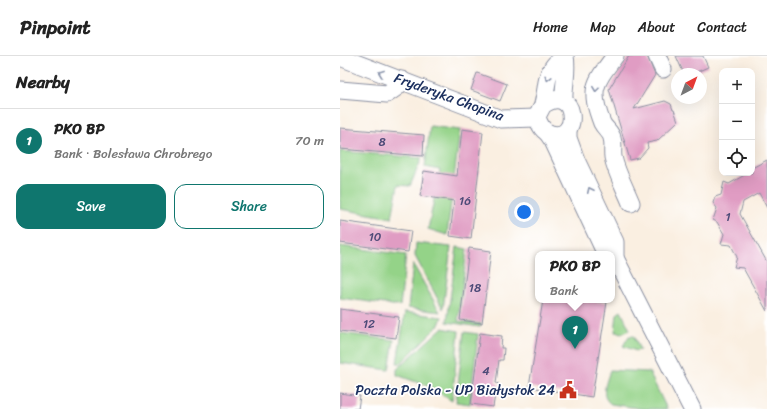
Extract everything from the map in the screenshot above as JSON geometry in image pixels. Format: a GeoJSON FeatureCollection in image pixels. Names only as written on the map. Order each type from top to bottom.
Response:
{"type":"FeatureCollection","features":[{"type":"Feature","properties":{"kind":"street"},"geometry":{"type":"LineString","coordinates":[[564,102],[563,94],[567,68],[564,56],[553,65],[547,75],[540,112],[540,125],[553,141],[603,248],[607,251]]}},
{"type":"Feature","properties":{"kind":"street"},"geometry":{"type":"LineString","coordinates":[[615,56],[599,77],[594,94],[603,125],[613,139],[612,151],[615,165],[631,203]]}},
{"type":"Feature","properties":{"kind":"street","name":"Fryderyka Chopina"},"geometry":{"type":"LineString","coordinates":[[340,58],[402,80],[501,119],[540,112]]}},
{"type":"Feature","properties":{"kind":"street"},"geometry":{"type":"LineString","coordinates":[[340,90],[387,94],[398,87],[402,80]]}},
{"type":"Feature","properties":{"kind":"street"},"geometry":{"type":"LineString","coordinates":[[540,112],[549,101],[556,100],[564,102],[569,107],[572,114],[572,122],[568,129],[558,134],[547,132]]}},
{"type":"Feature","properties":{"kind":"street"},"geometry":{"type":"LineString","coordinates":[[568,129],[570,144],[576,160],[615,242],[614,251]]}},
{"type":"Feature","properties":{"kind":"street"},"geometry":{"type":"LineString","coordinates":[[615,259],[692,409]]}},
{"type":"Feature","properties":{"kind":"green space"},"geometry":{"type":"Polygon","coordinates":[[[430,126],[460,130],[447,235],[428,229],[440,170],[425,167],[430,126]]]}},
{"type":"Feature","properties":{"kind":"green space"},"geometry":{"type":"Polygon","coordinates":[[[340,151],[422,158],[410,186],[398,185],[392,218],[340,209],[340,151]]]}},
{"type":"Feature","properties":{"kind":"green space"},"geometry":{"type":"Polygon","coordinates":[[[416,243],[451,247],[443,309],[415,256],[416,243]]]}},
{"type":"Feature","properties":{"kind":"green space"},"geometry":{"type":"Polygon","coordinates":[[[340,246],[406,255],[400,306],[340,298],[340,246]]]}},
{"type":"Feature","properties":{"kind":"green space"},"geometry":{"type":"Polygon","coordinates":[[[457,247],[467,249],[458,321],[481,324],[480,327],[447,322],[457,247]]]}},
{"type":"Feature","properties":{"kind":"green space"},"geometry":{"type":"Polygon","coordinates":[[[413,264],[440,312],[408,308],[413,264]]]}},
{"type":"Feature","properties":{"kind":"green space"},"geometry":{"type":"Polygon","coordinates":[[[621,311],[630,330],[623,333],[615,332],[617,314],[621,311]]]}},
{"type":"Feature","properties":{"kind":"green space"},"geometry":{"type":"Polygon","coordinates":[[[405,312],[442,317],[439,325],[401,363],[397,363],[405,312]]]}},
{"type":"Feature","properties":{"kind":"green space"},"geometry":{"type":"Polygon","coordinates":[[[442,328],[459,331],[452,401],[430,387],[397,375],[397,369],[442,328]]]}},
{"type":"Feature","properties":{"kind":"green space"},"geometry":{"type":"Polygon","coordinates":[[[464,332],[478,334],[470,404],[456,402],[464,332]]]}},
{"type":"Feature","properties":{"kind":"green space"},"geometry":{"type":"Polygon","coordinates":[[[340,333],[394,340],[389,370],[340,363],[340,333]]]}},
{"type":"Feature","properties":{"kind":"green space"},"geometry":{"type":"Polygon","coordinates":[[[629,336],[634,336],[640,350],[636,351],[623,346],[629,336]]]}},
{"type":"Feature","properties":{"kind":"green space"},"geometry":{"type":"Polygon","coordinates":[[[610,370],[649,372],[667,409],[644,409],[611,404],[605,397],[605,388],[610,370]]]}},
{"type":"Feature","properties":{"kind":"building"},"geometry":{"type":"Polygon","coordinates":[[[629,56],[647,56],[655,75],[634,109],[665,101],[671,104],[678,121],[657,141],[647,143],[648,148],[639,158],[630,160],[609,89],[629,56]]]}},
{"type":"Feature","properties":{"kind":"building"},"geometry":{"type":"Polygon","coordinates":[[[676,56],[703,56],[708,67],[706,68],[681,68],[676,56]]]}},
{"type":"Feature","properties":{"kind":"building"},"geometry":{"type":"Polygon","coordinates":[[[477,73],[507,84],[500,101],[471,90],[477,73]]]}},
{"type":"Feature","properties":{"kind":"building"},"geometry":{"type":"Polygon","coordinates":[[[340,128],[424,135],[423,156],[340,149],[340,128]]]}},
{"type":"Feature","properties":{"kind":"building"},"geometry":{"type":"Polygon","coordinates":[[[462,129],[483,132],[471,239],[450,236],[454,201],[420,196],[424,171],[457,176],[462,129]]]}},
{"type":"Feature","properties":{"kind":"building"},"geometry":{"type":"Polygon","coordinates":[[[767,160],[767,208],[759,193],[743,202],[740,214],[767,262],[767,311],[743,268],[734,267],[737,257],[731,245],[721,244],[724,234],[717,222],[713,220],[717,208],[713,203],[715,197],[721,195],[724,182],[729,184],[743,176],[755,176],[755,166],[767,160]]]}},
{"type":"Feature","properties":{"kind":"building"},"geometry":{"type":"Polygon","coordinates":[[[340,221],[411,231],[408,252],[340,243],[340,221]]]}},
{"type":"Feature","properties":{"kind":"building"},"geometry":{"type":"Polygon","coordinates":[[[469,248],[491,251],[482,323],[460,320],[469,248]]]}},
{"type":"Feature","properties":{"kind":"building"},"geometry":{"type":"Polygon","coordinates":[[[543,303],[607,303],[592,397],[529,387],[543,303]]]}},
{"type":"Feature","properties":{"kind":"building"},"geometry":{"type":"Polygon","coordinates":[[[340,309],[399,317],[396,338],[340,331],[340,309]]]}},
{"type":"Feature","properties":{"kind":"building"},"geometry":{"type":"Polygon","coordinates":[[[480,333],[502,336],[501,348],[504,348],[503,360],[499,360],[496,383],[499,384],[498,395],[495,395],[493,407],[471,404],[480,333]]]}},
{"type":"Feature","properties":{"kind":"building"},"geometry":{"type":"Polygon","coordinates":[[[340,393],[360,396],[358,409],[340,409],[340,393]]]}},
{"type":"Feature","properties":{"kind":"place","name":"PKO BP"},"geometry":{"type":"Point","coordinates":[575,349]}},
{"type":"Feature","properties":{"kind":"place","name":"Poczta Polska - UP Białystok 24"},"geometry":{"type":"Point","coordinates":[568,390]}}]}
